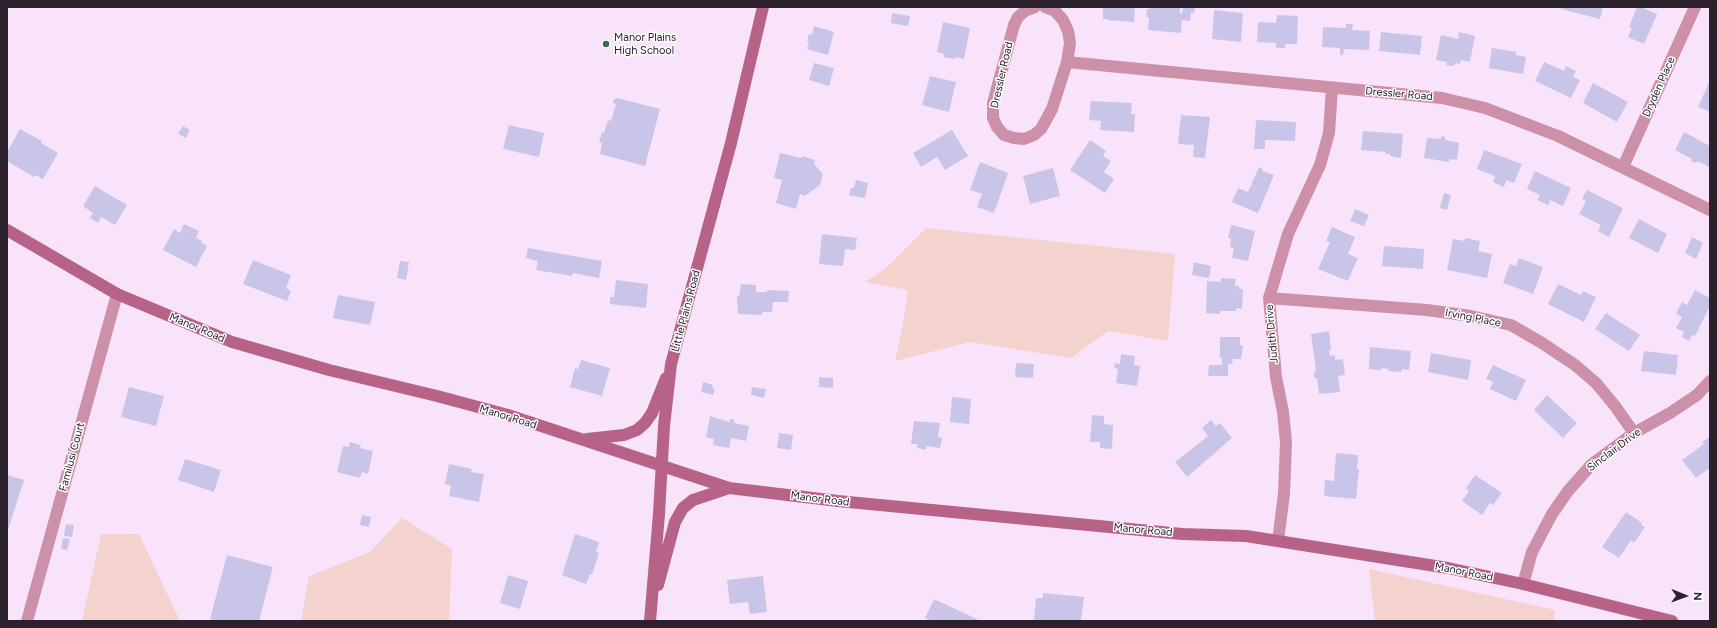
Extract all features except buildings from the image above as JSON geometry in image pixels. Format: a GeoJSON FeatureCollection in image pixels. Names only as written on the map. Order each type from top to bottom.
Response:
{"type":"FeatureCollection","features":[{"type":"Feature","properties":{"kind":"street","name":"Little Plains Road"},"geometry":{"type":"LineString","coordinates":[[650,615],[663,467],[664,426],[671,364],[731,143],[763,7]]}},
{"type":"Feature","properties":{"kind":"street","name":"Dressler Road"},"geometry":{"type":"LineString","coordinates":[[1035,7],[1025,11],[1018,17],[1014,25],[993,103],[993,118],[996,127],[1004,135],[1014,138],[1024,139],[1034,135],[1041,129],[1052,109],[1066,62],[1070,43],[1068,31],[1063,20],[1055,12],[1045,7]]}},
{"type":"Feature","properties":{"kind":"street","name":"Dryden Place"},"geometry":{"type":"LineString","coordinates":[[1623,167],[1695,7]]}},
{"type":"Feature","properties":{"kind":"street","name":"Dressler Road"},"geometry":{"type":"LineString","coordinates":[[1066,62],[1442,98],[1485,108],[1558,136],[1710,210]]}},
{"type":"Feature","properties":{"kind":"street","name":"Judith Drive"},"geometry":{"type":"LineString","coordinates":[[1278,541],[1284,494],[1286,442],[1283,412],[1276,377],[1269,298],[1288,234],[1320,165],[1329,133],[1332,88]]}},
{"type":"Feature","properties":{"kind":"street","name":"Manor Road"},"geometry":{"type":"LineString","coordinates":[[7,230],[117,294],[232,342],[329,370],[500,414],[729,488],[846,502],[1182,534],[1246,536],[1448,568],[1523,584],[1672,621]]}},
{"type":"Feature","properties":{"kind":"street","name":"Familusi Court"},"geometry":{"type":"LineString","coordinates":[[27,621],[117,294]]}},
{"type":"Feature","properties":{"kind":"street","name":"Irving Place"},"geometry":{"type":"LineString","coordinates":[[1269,298],[1427,310],[1470,316],[1511,325],[1575,365],[1596,383],[1615,406],[1634,433]]}},
{"type":"Feature","properties":{"kind":"street"},"geometry":{"type":"LineString","coordinates":[[582,440],[624,435],[637,430],[645,423],[652,413],[671,364]]}},
{"type":"Feature","properties":{"kind":"street","name":"Sinclair Drive"},"geometry":{"type":"LineString","coordinates":[[1523,584],[1532,552],[1552,514],[1568,490],[1592,464],[1634,433],[1670,413],[1697,395],[1710,381]]}},
{"type":"Feature","properties":{"kind":"street"},"geometry":{"type":"LineString","coordinates":[[650,615],[675,522],[683,508],[693,500],[729,488]]}},
{"type":"Feature","properties":{"kind":"shaded area"},"geometry":{"type":"Polygon","coordinates":[[[926,228],[1175,254],[1168,341],[1108,331],[1071,358],[970,342],[895,361],[903,324],[908,290],[865,282],[886,268],[926,228]]]}},
{"type":"Feature","properties":{"kind":"shaded area"},"geometry":{"type":"Polygon","coordinates":[[[402,518],[452,549],[449,621],[301,621],[309,576],[370,552],[402,518]]]}},
{"type":"Feature","properties":{"kind":"shaded area"},"geometry":{"type":"Polygon","coordinates":[[[101,534],[139,534],[180,621],[82,621],[101,534]]]}},
{"type":"Feature","properties":{"kind":"shaded area"},"geometry":{"type":"Polygon","coordinates":[[[1369,569],[1555,610],[1554,621],[1375,621],[1369,569]]]}},
{"type":"Feature","properties":{"kind":"place","name":"Manor Plains High School"},"geometry":{"type":"Point","coordinates":[606,44]}}]}
